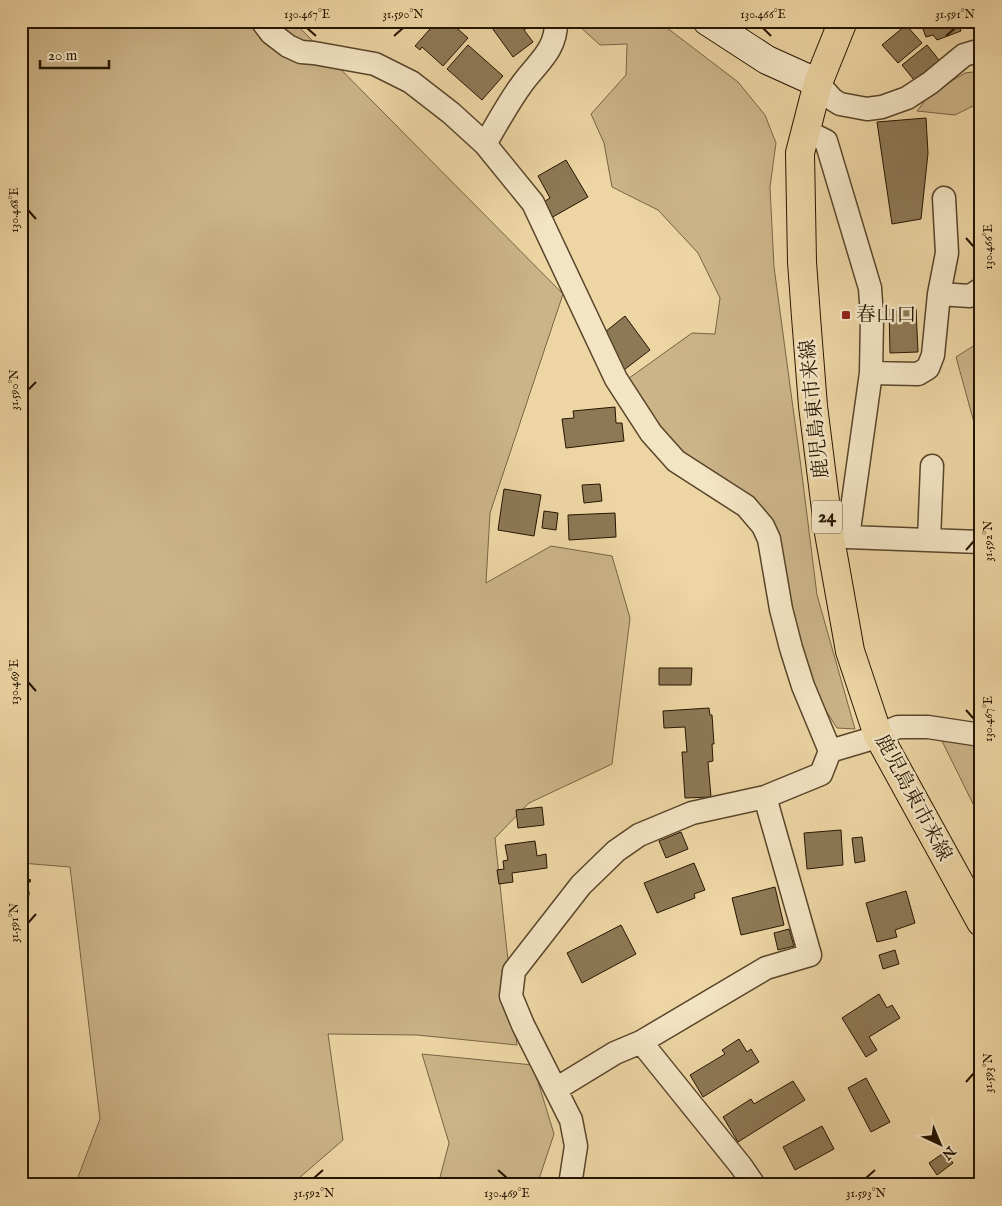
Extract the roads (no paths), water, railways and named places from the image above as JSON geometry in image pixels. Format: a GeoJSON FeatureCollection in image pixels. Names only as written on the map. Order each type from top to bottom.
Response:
{"type":"FeatureCollection","features":[{"type":"Feature","properties":{"kind":"main road"},"geometry":{"type":"LineString","coordinates":[[707,21],[767,60],[818,83]]}},
{"type":"Feature","properties":{"kind":"main road","name":"鹿児島東市来線"},"geometry":{"type":"LineString","coordinates":[[842,21],[818,83],[800,153],[802,262],[813,406],[839,535],[850,651],[878,735],[981,922]]}},
{"type":"Feature","properties":{"kind":"street"},"geometry":{"type":"LineString","coordinates":[[262,21],[271,33],[288,46],[301,52],[375,64],[411,82],[451,113],[485,144],[533,203],[616,379],[651,432],[676,461],[746,506],[763,526],[771,547],[781,609],[791,648],[803,686],[830,751],[821,774],[765,797],[692,813],[639,836],[616,851],[581,885],[514,971],[511,996],[571,1120],[576,1146],[570,1185]]}},
{"type":"Feature","properties":{"kind":"street"},"geometry":{"type":"LineString","coordinates":[[485,144],[522,85],[549,52],[557,34],[556,21]]}},
{"type":"Feature","properties":{"kind":"street"},"geometry":{"type":"LineString","coordinates":[[818,83],[832,99],[840,104],[882,108],[907,98],[964,55],[981,50]]}},
{"type":"Feature","properties":{"kind":"street"},"geometry":{"type":"LineString","coordinates":[[806,131],[826,142],[870,288],[872,317],[871,373],[839,535],[980,542]]}},
{"type":"Feature","properties":{"kind":"street"},"geometry":{"type":"LineString","coordinates":[[871,373],[918,374],[928,368],[933,355],[939,294],[948,253],[944,198]]}},
{"type":"Feature","properties":{"kind":"street"},"geometry":{"type":"LineString","coordinates":[[939,294],[970,296],[981,289]]}},
{"type":"Feature","properties":{"kind":"street"},"geometry":{"type":"LineString","coordinates":[[929,540],[932,466]]}},
{"type":"Feature","properties":{"kind":"street"},"geometry":{"type":"LineString","coordinates":[[830,751],[878,735],[898,726],[928,727],[981,735]]}},
{"type":"Feature","properties":{"kind":"street"},"geometry":{"type":"LineString","coordinates":[[556,1088],[615,1053],[641,1042],[766,968],[810,955],[765,797]]}},
{"type":"Feature","properties":{"kind":"street"},"geometry":{"type":"LineString","coordinates":[[641,1042],[742,1166],[754,1185]]}},
{"type":"Feature","properties":{"kind":"railway"},"geometry":{"type":"LineString","coordinates":[[21,954],[29,879]]}},
{"type":"Feature","properties":{"kind":"place","name":"春山口"},"geometry":{"type":"Point","coordinates":[846,315]}}]}
